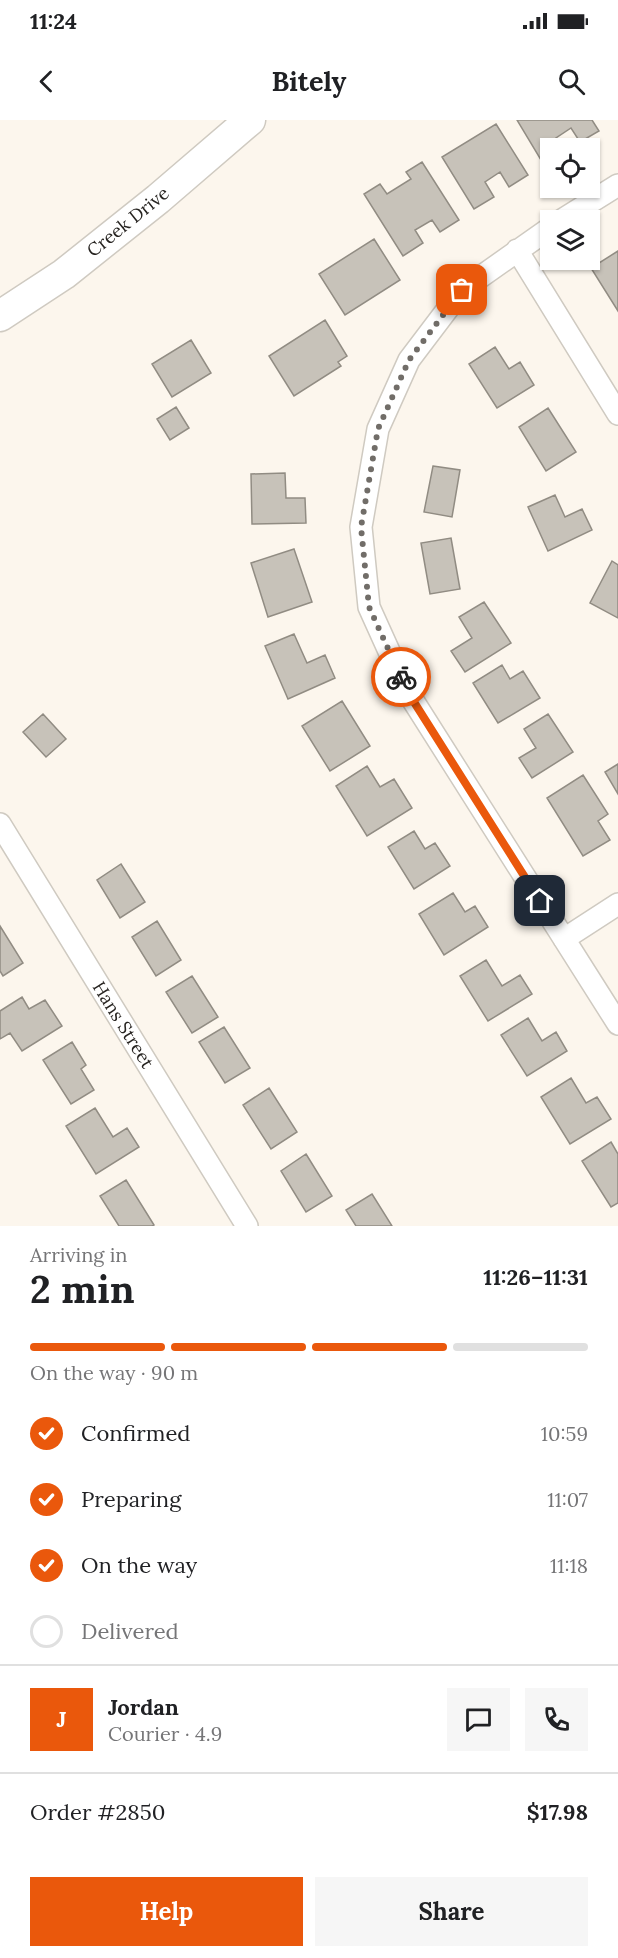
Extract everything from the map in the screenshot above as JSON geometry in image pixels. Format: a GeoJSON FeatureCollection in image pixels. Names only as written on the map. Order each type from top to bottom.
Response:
{"type":"FeatureCollection","features":[{"type":"Feature","properties":{"kind":"street","name":"Creek Drive"},"geometry":{"type":"LineString","coordinates":[[0,316],[64,274],[158,199],[250,120]]}},
{"type":"Feature","properties":{"kind":"street"},"geometry":{"type":"LineString","coordinates":[[578,210],[618,185]]}},
{"type":"Feature","properties":{"kind":"street"},"geometry":{"type":"LineString","coordinates":[[540,235],[462,290],[409,360],[378,429],[361,527],[369,607],[407,691],[618,1024]]}},
{"type":"Feature","properties":{"kind":"street"},"geometry":{"type":"LineString","coordinates":[[517,250],[618,414]]}},
{"type":"Feature","properties":{"kind":"street","name":"Hans Street"},"geometry":{"type":"LineString","coordinates":[[0,824],[247,1226]]}},
{"type":"Feature","properties":{"kind":"street"},"geometry":{"type":"LineString","coordinates":[[564,939],[618,904]]}},
{"type":"Feature","properties":{"kind":"building"},"geometry":{"type":"Polygon","coordinates":[[[517,120],[592,120],[599,131],[587,138],[577,138],[571,128],[556,138],[540,138],[540,158],[517,120]]]}},
{"type":"Feature","properties":{"kind":"building"},"geometry":{"type":"Polygon","coordinates":[[[496,124],[528,175],[509,187],[500,172],[485,182],[494,197],[474,209],[442,157],[496,124]]]}},
{"type":"Feature","properties":{"kind":"building"},"geometry":{"type":"Polygon","coordinates":[[[422,162],[459,220],[440,232],[432,220],[415,230],[423,243],[403,256],[364,194],[380,184],[387,194],[411,179],[406,172],[422,162]]]}},
{"type":"Feature","properties":{"kind":"building"},"geometry":{"type":"Polygon","coordinates":[[[374,239],[400,280],[345,315],[319,274],[374,239]]]}},
{"type":"Feature","properties":{"kind":"building"},"geometry":{"type":"Polygon","coordinates":[[[618,251],[618,311],[592,270],[600,270],[600,262],[618,251]]]}},
{"type":"Feature","properties":{"kind":"building"},"geometry":{"type":"Polygon","coordinates":[[[325,320],[347,356],[338,362],[341,366],[294,396],[269,356],[325,320]]]}},
{"type":"Feature","properties":{"kind":"building"},"geometry":{"type":"Polygon","coordinates":[[[191,340],[211,373],[172,397],[152,364],[191,340]]]}},
{"type":"Feature","properties":{"kind":"building"},"geometry":{"type":"Polygon","coordinates":[[[495,347],[509,369],[520,362],[534,385],[497,408],[469,364],[495,347]]]}},
{"type":"Feature","properties":{"kind":"building"},"geometry":{"type":"Polygon","coordinates":[[[176,407],[189,428],[170,440],[157,419],[176,407]]]}},
{"type":"Feature","properties":{"kind":"building"},"geometry":{"type":"Polygon","coordinates":[[[548,408],[576,452],[546,471],[519,427],[548,408]]]}},
{"type":"Feature","properties":{"kind":"building"},"geometry":{"type":"Polygon","coordinates":[[[433,466],[460,470],[452,517],[424,512],[433,466]]]}},
{"type":"Feature","properties":{"kind":"building"},"geometry":{"type":"Polygon","coordinates":[[[285,473],[286,498],[305,498],[306,523],[252,524],[251,474],[285,473]]]}},
{"type":"Feature","properties":{"kind":"building"},"geometry":{"type":"Polygon","coordinates":[[[555,495],[565,517],[582,509],[592,530],[548,551],[528,507],[555,495]]]}},
{"type":"Feature","properties":{"kind":"building"},"geometry":{"type":"Polygon","coordinates":[[[451,538],[460,589],[430,594],[421,543],[451,538]]]}},
{"type":"Feature","properties":{"kind":"building"},"geometry":{"type":"Polygon","coordinates":[[[294,549],[312,602],[268,617],[251,563],[294,549]]]}},
{"type":"Feature","properties":{"kind":"building"},"geometry":{"type":"Polygon","coordinates":[[[612,561],[618,565],[618,618],[590,603],[612,561]]]}},
{"type":"Feature","properties":{"kind":"building"},"geometry":{"type":"Polygon","coordinates":[[[484,602],[511,643],[465,672],[451,651],[472,638],[459,617],[484,602]]]}},
{"type":"Feature","properties":{"kind":"building"},"geometry":{"type":"Polygon","coordinates":[[[294,634],[307,663],[325,655],[335,678],[288,699],[265,646],[294,634]]]}},
{"type":"Feature","properties":{"kind":"building"},"geometry":{"type":"Polygon","coordinates":[[[502,665],[510,679],[523,671],[540,698],[498,723],[473,683],[502,665]]]}},
{"type":"Feature","properties":{"kind":"building"},"geometry":{"type":"Polygon","coordinates":[[[342,701],[370,746],[330,771],[302,726],[342,701]]]}},
{"type":"Feature","properties":{"kind":"building"},"geometry":{"type":"Polygon","coordinates":[[[43,714],[66,739],[46,757],[23,732],[43,714]]]}},
{"type":"Feature","properties":{"kind":"building"},"geometry":{"type":"Polygon","coordinates":[[[548,714],[573,752],[532,778],[519,758],[536,748],[524,729],[548,714]]]}},
{"type":"Feature","properties":{"kind":"building"},"geometry":{"type":"Polygon","coordinates":[[[618,764],[618,794],[605,772],[618,764]]]}},
{"type":"Feature","properties":{"kind":"building"},"geometry":{"type":"Polygon","coordinates":[[[367,766],[380,787],[394,779],[412,808],[367,836],[336,786],[367,766]]]}},
{"type":"Feature","properties":{"kind":"building"},"geometry":{"type":"Polygon","coordinates":[[[583,775],[608,814],[598,821],[610,840],[583,856],[547,798],[583,775]]]}},
{"type":"Feature","properties":{"kind":"building"},"geometry":{"type":"Polygon","coordinates":[[[414,831],[425,849],[435,843],[450,866],[414,889],[388,847],[414,831]]]}},
{"type":"Feature","properties":{"kind":"building"},"geometry":{"type":"Polygon","coordinates":[[[121,864],[145,902],[120,918],[97,880],[121,864]]]}},
{"type":"Feature","properties":{"kind":"building"},"geometry":{"type":"Polygon","coordinates":[[[453,893],[465,912],[475,906],[488,927],[444,955],[419,914],[453,893]]]}},
{"type":"Feature","properties":{"kind":"building"},"geometry":{"type":"Polygon","coordinates":[[[157,921],[181,960],[156,976],[132,937],[157,921]]]}},
{"type":"Feature","properties":{"kind":"building"},"geometry":{"type":"Polygon","coordinates":[[[0,926],[23,963],[3,976],[0,971],[0,926]]]}},
{"type":"Feature","properties":{"kind":"building"},"geometry":{"type":"Polygon","coordinates":[[[486,960],[502,986],[520,975],[532,994],[488,1021],[460,976],[486,960]]]}},
{"type":"Feature","properties":{"kind":"building"},"geometry":{"type":"Polygon","coordinates":[[[192,976],[218,1017],[192,1033],[166,992],[192,976]]]}},
{"type":"Feature","properties":{"kind":"building"},"geometry":{"type":"Polygon","coordinates":[[[22,997],[29,1009],[45,1000],[62,1026],[22,1051],[10,1033],[0,1039],[0,1011],[22,997]]]}},
{"type":"Feature","properties":{"kind":"building"},"geometry":{"type":"Polygon","coordinates":[[[528,1018],[542,1041],[556,1032],[567,1051],[527,1076],[501,1035],[528,1018]]]}},
{"type":"Feature","properties":{"kind":"building"},"geometry":{"type":"Polygon","coordinates":[[[224,1027],[250,1068],[225,1083],[199,1042],[224,1027]]]}},
{"type":"Feature","properties":{"kind":"building"},"geometry":{"type":"Polygon","coordinates":[[[72,1042],[86,1065],[81,1069],[94,1090],[71,1104],[43,1060],[72,1042]]]}},
{"type":"Feature","properties":{"kind":"building"},"geometry":{"type":"Polygon","coordinates":[[[571,1078],[586,1103],[597,1097],[611,1119],[570,1144],[541,1097],[571,1078]]]}},
{"type":"Feature","properties":{"kind":"building"},"geometry":{"type":"Polygon","coordinates":[[[269,1088],[297,1132],[271,1149],[243,1105],[269,1088]]]}},
{"type":"Feature","properties":{"kind":"building"},"geometry":{"type":"Polygon","coordinates":[[[95,1108],[113,1137],[127,1128],[139,1147],[96,1174],[66,1126],[95,1108]]]}},
{"type":"Feature","properties":{"kind":"building"},"geometry":{"type":"Polygon","coordinates":[[[611,1142],[618,1154],[618,1203],[611,1207],[582,1161],[611,1142]]]}},
{"type":"Feature","properties":{"kind":"building"},"geometry":{"type":"Polygon","coordinates":[[[306,1154],[332,1196],[306,1212],[281,1171],[306,1154]]]}},
{"type":"Feature","properties":{"kind":"building"},"geometry":{"type":"Polygon","coordinates":[[[126,1180],[154,1225],[119,1226],[100,1196],[126,1180]]]}},
{"type":"Feature","properties":{"kind":"building"},"geometry":{"type":"Polygon","coordinates":[[[372,1194],[392,1226],[356,1226],[346,1210],[372,1194]]]}},
{"type":"Feature","properties":{"kind":"way so far"},"geometry":{"type":"LineString","coordinates":[[401,677],[369,607],[361,527],[378,429],[409,360],[462,290]]}},
{"type":"Feature","properties":{"kind":"route"},"geometry":{"type":"LineString","coordinates":[[401,677],[407,691],[540,901]]}}]}
